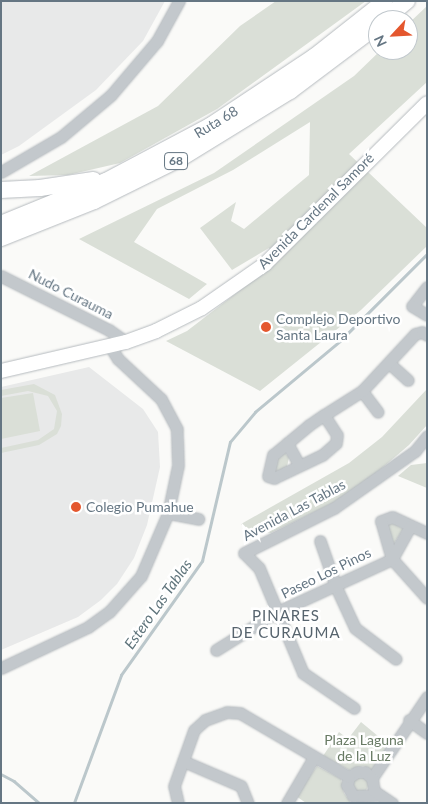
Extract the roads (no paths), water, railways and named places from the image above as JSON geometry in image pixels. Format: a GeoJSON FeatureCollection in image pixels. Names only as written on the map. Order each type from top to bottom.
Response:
{"type":"FeatureCollection","features":[{"type":"Feature","properties":{"kind":"highway","name":"Ruta 68"},"geometry":{"type":"LineString","coordinates":[[1,224],[132,169],[259,95],[385,1]]}},
{"type":"Feature","properties":{"kind":"highway"},"geometry":{"type":"LineString","coordinates":[[396,10],[407,1]]}},
{"type":"Feature","properties":{"kind":"highway","name":"Ruta 68"},"geometry":{"type":"LineString","coordinates":[[1,238],[94,201],[196,150],[290,91],[368,32]]}},
{"type":"Feature","properties":{"kind":"highway"},"geometry":{"type":"LineString","coordinates":[[1,190],[69,184],[132,169]]}},
{"type":"Feature","properties":{"kind":"main road","name":"Avenida Cardenal Samoré"},"geometry":{"type":"LineString","coordinates":[[1,371],[126,342],[185,318],[266,264],[427,103]]}},
{"type":"Feature","properties":{"kind":"street"},"geometry":{"type":"LineString","coordinates":[[1,172],[61,137],[111,95],[157,41],[179,1]]}},
{"type":"Feature","properties":{"kind":"street","name":"Nudo Curauma"},"geometry":{"type":"LineString","coordinates":[[1,276],[109,330],[126,342]]}},
{"type":"Feature","properties":{"kind":"street"},"geometry":{"type":"LineString","coordinates":[[427,287],[412,306],[427,315]]}},
{"type":"Feature","properties":{"kind":"street"},"geometry":{"type":"LineString","coordinates":[[324,415],[337,436],[336,443],[322,455],[274,478],[268,476],[273,455],[324,415],[362,391],[390,364],[415,334],[422,332],[427,335]]}},
{"type":"Feature","properties":{"kind":"street"},"geometry":{"type":"LineString","coordinates":[[1,668],[88,627],[109,612],[141,576],[168,513],[178,465],[177,429],[161,399],[118,359],[110,346]]}},
{"type":"Feature","properties":{"kind":"street"},"geometry":{"type":"LineString","coordinates":[[390,364],[408,380]]}},
{"type":"Feature","properties":{"kind":"street"},"geometry":{"type":"LineString","coordinates":[[362,391],[378,412]]}},
{"type":"Feature","properties":{"kind":"street","name":"Avenida Las Tablas"},"geometry":{"type":"LineString","coordinates":[[259,568],[244,553],[334,508],[415,450],[427,436]]}},
{"type":"Feature","properties":{"kind":"street"},"geometry":{"type":"LineString","coordinates":[[287,443],[300,465]]}},
{"type":"Feature","properties":{"kind":"street"},"geometry":{"type":"LineString","coordinates":[[415,450],[427,456]]}},
{"type":"Feature","properties":{"kind":"street"},"geometry":{"type":"LineString","coordinates":[[168,513],[198,519]]}},
{"type":"Feature","properties":{"kind":"street"},"geometry":{"type":"LineString","coordinates":[[427,533],[392,517],[381,521],[392,559],[427,598]]}},
{"type":"Feature","properties":{"kind":"street","name":"Paseo Los Pinos"},"geometry":{"type":"LineString","coordinates":[[216,650],[277,612],[336,587],[392,559],[410,526]]}},
{"type":"Feature","properties":{"kind":"street"},"geometry":{"type":"LineString","coordinates":[[320,541],[336,587],[359,634],[396,659]]}},
{"type":"Feature","properties":{"kind":"street"},"geometry":{"type":"LineString","coordinates":[[261,544],[259,568],[303,673],[354,708]]}},
{"type":"Feature","properties":{"kind":"street"},"geometry":{"type":"LineString","coordinates":[[392,803],[374,791],[372,778],[409,720],[427,697]]}},
{"type":"Feature","properties":{"kind":"street"},"geometry":{"type":"LineString","coordinates":[[178,803],[174,786],[194,730],[205,720],[227,712],[240,713],[349,777]]}},
{"type":"Feature","properties":{"kind":"street"},"geometry":{"type":"LineString","coordinates":[[409,720],[427,733]]}},
{"type":"Feature","properties":{"kind":"street"},"geometry":{"type":"LineString","coordinates":[[287,803],[314,757]]}},
{"type":"Feature","properties":{"kind":"street"},"geometry":{"type":"LineString","coordinates":[[183,762],[241,786],[248,803]]}},
{"type":"Feature","properties":{"kind":"street"},"geometry":{"type":"LineString","coordinates":[[372,778],[361,771],[349,777],[347,785],[350,794],[361,801],[373,793],[380,795]]}},
{"type":"Feature","properties":{"kind":"waterway","name":"Estero Las Tablas"},"geometry":{"type":"LineString","coordinates":[[74,803],[121,675],[202,561],[230,442],[255,412],[341,340],[427,254]]}},
{"type":"Feature","properties":{"kind":"waterway"},"geometry":{"type":"LineString","coordinates":[[1,774],[14,781],[39,803]]}},
{"type":"Feature","properties":{"kind":"place","name":"Complejo Deportivo Santa Laura"},"geometry":{"type":"Point","coordinates":[266,327]}},
{"type":"Feature","properties":{"kind":"place","name":"Colegio Pumahue"},"geometry":{"type":"Point","coordinates":[76,507]}},
{"type":"Feature","properties":{"kind":"district","name":"PINARES DE CURAUMA"},"geometry":{"type":"Point","coordinates":[286,624]}},
{"type":"Feature","properties":{"kind":"park label","name":"Plaza Laguna de la Luz"},"geometry":{"type":"Point","coordinates":[364,748]}}]}
